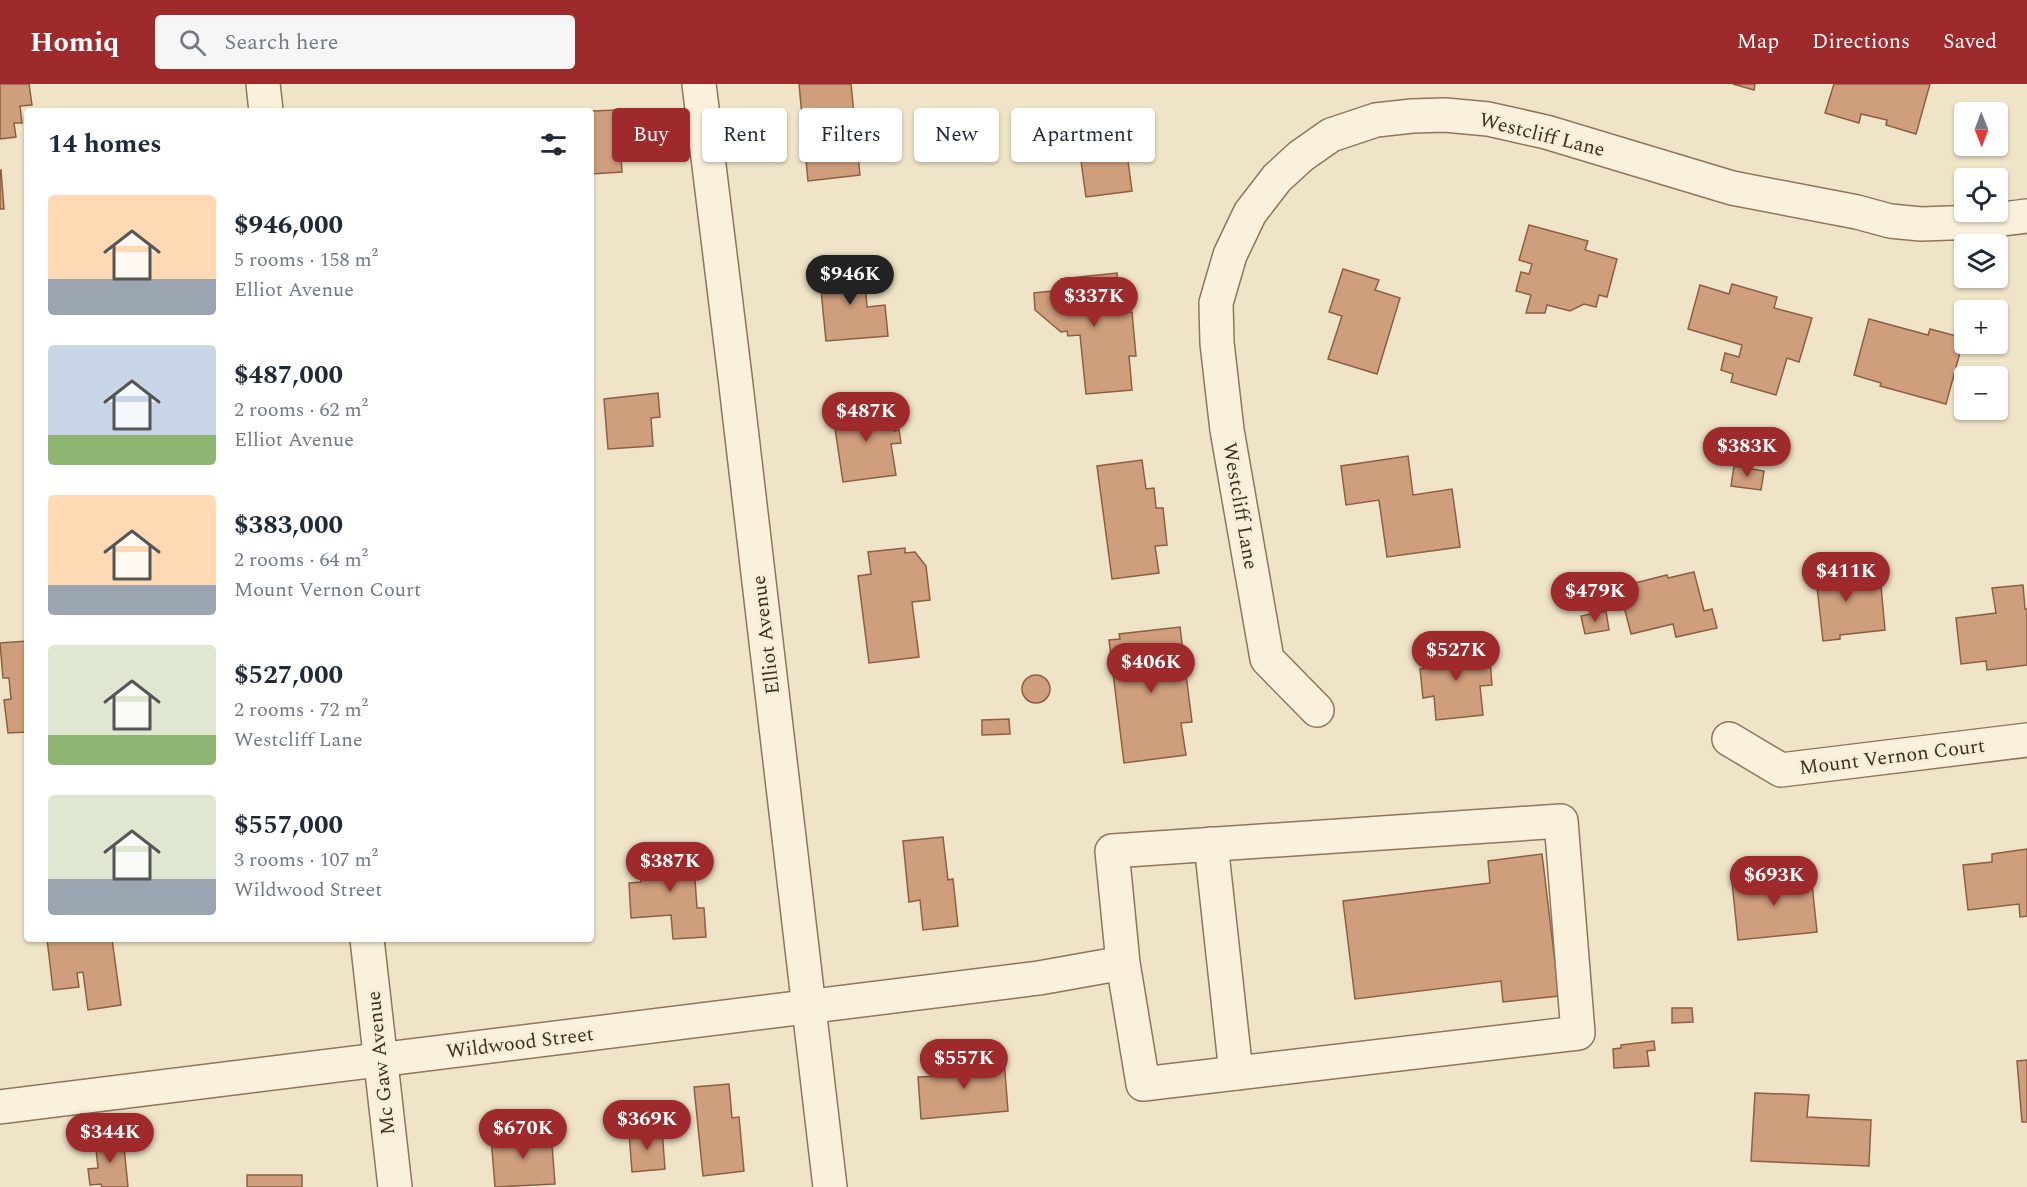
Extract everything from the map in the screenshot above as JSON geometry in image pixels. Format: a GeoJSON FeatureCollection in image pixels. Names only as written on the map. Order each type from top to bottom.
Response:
{"type":"FeatureCollection","features":[{"type":"Feature","properties":{"kind":"street"},"geometry":{"type":"LineString","coordinates":[[263,84],[266,108]]}},
{"type":"Feature","properties":{"kind":"street","name":"Elliot Avenue"},"geometry":{"type":"LineString","coordinates":[[699,84],[830,1187]]}},
{"type":"Feature","properties":{"kind":"street","name":"Westcliff Lane"},"geometry":{"type":"LineString","coordinates":[[1317,710],[1267,659],[1227,430],[1216,344],[1216,303],[1230,255],[1250,213],[1277,178],[1301,156],[1331,135],[1376,120],[1412,116],[1445,115],[1488,119],[1546,132],[1732,188],[1857,212],[1890,221],[1921,224],[1978,222],[2027,216]]}},
{"type":"Feature","properties":{"kind":"street","name":"Mount Vernon Court"},"geometry":{"type":"LineString","coordinates":[[1729,739],[1781,770],[2027,740]]}},
{"type":"Feature","properties":{"kind":"street"},"geometry":{"type":"LineString","coordinates":[[1561,821],[1578,1033],[1143,1084],[1123,963],[1112,851],[1211,844],[1561,821]]}},
{"type":"Feature","properties":{"kind":"street"},"geometry":{"type":"LineString","coordinates":[[1211,844],[1236,1073]]}},
{"type":"Feature","properties":{"kind":"street","name":"Mc Gaw Avenue"},"geometry":{"type":"LineString","coordinates":[[367,942],[395,1187]]}},
{"type":"Feature","properties":{"kind":"street","name":"Wildwood Street"},"geometry":{"type":"LineString","coordinates":[[0,1107],[1039,978],[1123,963]]}},
{"type":"Feature","properties":{"kind":"building"},"geometry":{"type":"Polygon","coordinates":[[[0,84],[29,84],[32,105],[20,106],[22,123],[14,123],[16,137],[0,139],[0,84]]]}},
{"type":"Feature","properties":{"kind":"building"},"geometry":{"type":"Polygon","coordinates":[[[799,84],[851,84],[853,108],[801,108],[799,84]]]}},
{"type":"Feature","properties":{"kind":"building"},"geometry":{"type":"Polygon","coordinates":[[[1733,84],[1755,84],[1754,90],[1733,84]]]}},
{"type":"Feature","properties":{"kind":"building"},"geometry":{"type":"Polygon","coordinates":[[[1834,84],[1930,84],[1916,134],[1886,125],[1887,120],[1861,114],[1859,123],[1825,113],[1834,84]]]}},
{"type":"Feature","properties":{"kind":"building"},"geometry":{"type":"Polygon","coordinates":[[[612,110],[612,162],[621,162],[622,172],[594,174],[594,111],[612,110]]]}},
{"type":"Feature","properties":{"kind":"building"},"geometry":{"type":"Polygon","coordinates":[[[806,162],[859,162],[860,175],[808,181],[806,162]]]}},
{"type":"Feature","properties":{"kind":"building"},"geometry":{"type":"Polygon","coordinates":[[[1081,162],[1128,162],[1132,191],[1086,197],[1081,162]]]}},
{"type":"Feature","properties":{"kind":"building"},"geometry":{"type":"Polygon","coordinates":[[[1,170],[4,209],[0,209],[1,170]]]}},
{"type":"Feature","properties":{"kind":"building"},"geometry":{"type":"Polygon","coordinates":[[[1529,225],[1588,241],[1585,250],[1617,259],[1607,297],[1599,295],[1596,307],[1584,304],[1570,311],[1547,305],[1545,313],[1526,313],[1531,295],[1516,291],[1521,272],[1529,274],[1532,264],[1519,260],[1529,225]]]}},
{"type":"Feature","properties":{"kind":"building"},"geometry":{"type":"Polygon","coordinates":[[[864,266],[867,307],[885,305],[888,336],[826,341],[819,270],[864,266]]]}},
{"type":"Feature","properties":{"kind":"building"},"geometry":{"type":"Polygon","coordinates":[[[1343,269],[1379,280],[1375,290],[1400,298],[1377,374],[1328,359],[1342,316],[1329,312],[1343,269]]]}},
{"type":"Feature","properties":{"kind":"building"},"geometry":{"type":"Polygon","coordinates":[[[1117,273],[1121,313],[1132,312],[1136,356],[1129,356],[1132,390],[1086,394],[1080,335],[1068,336],[1067,331],[1061,332],[1035,310],[1034,293],[1062,290],[1061,279],[1117,273]]]}},
{"type":"Feature","properties":{"kind":"building"},"geometry":{"type":"Polygon","coordinates":[[[1732,284],[1777,297],[1774,308],[1812,318],[1799,362],[1787,358],[1776,395],[1731,382],[1733,374],[1721,370],[1725,353],[1739,357],[1742,345],[1688,329],[1700,285],[1729,294],[1732,284]]]}},
{"type":"Feature","properties":{"kind":"building"},"geometry":{"type":"Polygon","coordinates":[[[1869,319],[1928,335],[1930,329],[1954,335],[1954,354],[1960,354],[1956,366],[1954,366],[1946,404],[1880,386],[1881,383],[1854,375],[1869,319]]]}},
{"type":"Feature","properties":{"kind":"building"},"geometry":{"type":"Polygon","coordinates":[[[658,393],[660,417],[651,418],[653,446],[608,449],[604,399],[658,393]]]}},
{"type":"Feature","properties":{"kind":"building"},"geometry":{"type":"Polygon","coordinates":[[[890,405],[894,431],[899,430],[901,443],[891,444],[896,475],[843,482],[833,415],[890,405]]]}},
{"type":"Feature","properties":{"kind":"building"},"geometry":{"type":"Polygon","coordinates":[[[1408,456],[1413,495],[1452,489],[1460,547],[1387,557],[1379,500],[1346,505],[1341,466],[1408,456]]]}},
{"type":"Feature","properties":{"kind":"building"},"geometry":{"type":"Polygon","coordinates":[[[1142,460],[1146,489],[1154,488],[1156,508],[1163,508],[1167,545],[1155,546],[1159,573],[1112,579],[1097,466],[1142,460]]]}},
{"type":"Feature","properties":{"kind":"building"},"geometry":{"type":"Polygon","coordinates":[[[1734,466],[1764,471],[1761,490],[1731,486],[1734,466]]]}},
{"type":"Feature","properties":{"kind":"building"},"geometry":{"type":"Polygon","coordinates":[[[905,548],[905,553],[915,552],[926,566],[930,600],[912,602],[919,657],[869,663],[858,576],[871,574],[868,552],[905,548]]]}},
{"type":"Feature","properties":{"kind":"building"},"geometry":{"type":"Polygon","coordinates":[[[1843,557],[1846,590],[1881,586],[1885,630],[1840,635],[1840,639],[1823,641],[1814,560],[1843,557]]]}},
{"type":"Feature","properties":{"kind":"building"},"geometry":{"type":"Polygon","coordinates":[[[1694,572],[1704,611],[1712,609],[1717,628],[1676,637],[1673,624],[1631,634],[1619,587],[1667,575],[1668,578],[1694,572]]]}},
{"type":"Feature","properties":{"kind":"building"},"geometry":{"type":"Polygon","coordinates":[[[2023,585],[2025,609],[2027,609],[2027,665],[1987,670],[1986,661],[1961,664],[1956,618],[1996,613],[1992,588],[2023,585]]]}},
{"type":"Feature","properties":{"kind":"building"},"geometry":{"type":"Polygon","coordinates":[[[1606,611],[1609,630],[1585,634],[1581,616],[1606,611]]]}},
{"type":"Feature","properties":{"kind":"building"},"geometry":{"type":"Polygon","coordinates":[[[1180,627],[1192,722],[1181,723],[1186,755],[1124,763],[1109,640],[1120,639],[1119,634],[1180,627]]]}},
{"type":"Feature","properties":{"kind":"building"},"geometry":{"type":"Polygon","coordinates":[[[24,641],[24,732],[8,733],[4,700],[11,699],[9,678],[3,678],[0,643],[24,641]]]}},
{"type":"Feature","properties":{"kind":"building"},"geometry":{"type":"Polygon","coordinates":[[[1476,645],[1478,663],[1490,662],[1492,685],[1480,686],[1483,715],[1436,720],[1434,696],[1423,698],[1420,669],[1429,668],[1428,650],[1476,645]]]}},
{"type":"Feature","properties":{"kind":"building"},"geometry":{"type":"Polygon","coordinates":[[[1036,675],[1046,679],[1050,689],[1046,699],[1036,703],[1026,699],[1022,689],[1026,679],[1036,675]]]}},
{"type":"Feature","properties":{"kind":"building"},"geometry":{"type":"Polygon","coordinates":[[[1009,719],[1010,734],[982,735],[982,720],[1009,719]]]}},
{"type":"Feature","properties":{"kind":"building"},"geometry":{"type":"Polygon","coordinates":[[[943,837],[948,880],[953,879],[958,926],[923,930],[920,900],[909,902],[903,841],[943,837]]]}},
{"type":"Feature","properties":{"kind":"building"},"geometry":{"type":"Polygon","coordinates":[[[2027,849],[2027,916],[2020,917],[2019,904],[1968,910],[1963,865],[1992,862],[1992,854],[2027,849]]]}},
{"type":"Feature","properties":{"kind":"building"},"geometry":{"type":"Polygon","coordinates":[[[693,851],[697,908],[704,908],[706,937],[673,939],[671,915],[631,918],[629,883],[641,882],[640,870],[646,870],[645,854],[693,851]]]}},
{"type":"Feature","properties":{"kind":"building"},"geometry":{"type":"Polygon","coordinates":[[[1542,854],[1559,996],[1503,1002],[1501,981],[1355,999],[1343,901],[1490,883],[1488,861],[1542,854]]]}},
{"type":"Feature","properties":{"kind":"building"},"geometry":{"type":"Polygon","coordinates":[[[1811,874],[1817,932],[1738,940],[1732,882],[1811,874]]]}},
{"type":"Feature","properties":{"kind":"building"},"geometry":{"type":"Polygon","coordinates":[[[47,942],[112,942],[121,1005],[88,1010],[83,972],[77,973],[79,987],[53,990],[47,942]]]}},
{"type":"Feature","properties":{"kind":"building"},"geometry":{"type":"Polygon","coordinates":[[[1672,1008],[1692,1008],[1693,1022],[1672,1023],[1672,1008]]]}},
{"type":"Feature","properties":{"kind":"building"},"geometry":{"type":"Polygon","coordinates":[[[1654,1041],[1655,1050],[1647,1051],[1649,1066],[1614,1068],[1613,1049],[1621,1048],[1621,1045],[1654,1041]]]}},
{"type":"Feature","properties":{"kind":"building"},"geometry":{"type":"Polygon","coordinates":[[[1004,1059],[1008,1111],[921,1119],[918,1077],[941,1076],[940,1064],[1004,1059]]]}},
{"type":"Feature","properties":{"kind":"building"},"geometry":{"type":"Polygon","coordinates":[[[2027,1060],[2027,1122],[2022,1122],[2017,1061],[2027,1060]]]}},
{"type":"Feature","properties":{"kind":"building"},"geometry":{"type":"Polygon","coordinates":[[[729,1084],[732,1118],[739,1117],[744,1171],[703,1176],[694,1087],[729,1084]]]}},
{"type":"Feature","properties":{"kind":"building"},"geometry":{"type":"Polygon","coordinates":[[[1755,1093],[1809,1095],[1807,1117],[1871,1120],[1869,1166],[1751,1161],[1755,1093]]]}},
{"type":"Feature","properties":{"kind":"building"},"geometry":{"type":"Polygon","coordinates":[[[662,1129],[665,1169],[632,1172],[629,1133],[662,1129]]]}},
{"type":"Feature","properties":{"kind":"building"},"geometry":{"type":"Polygon","coordinates":[[[551,1132],[555,1184],[495,1187],[491,1137],[551,1132]]]}},
{"type":"Feature","properties":{"kind":"building"},"geometry":{"type":"Polygon","coordinates":[[[123,1137],[128,1187],[90,1185],[88,1169],[98,1168],[95,1139],[123,1137]]]}},
{"type":"Feature","properties":{"kind":"building"},"geometry":{"type":"Polygon","coordinates":[[[247,1175],[302,1175],[302,1187],[247,1187],[247,1175]]]}}]}
